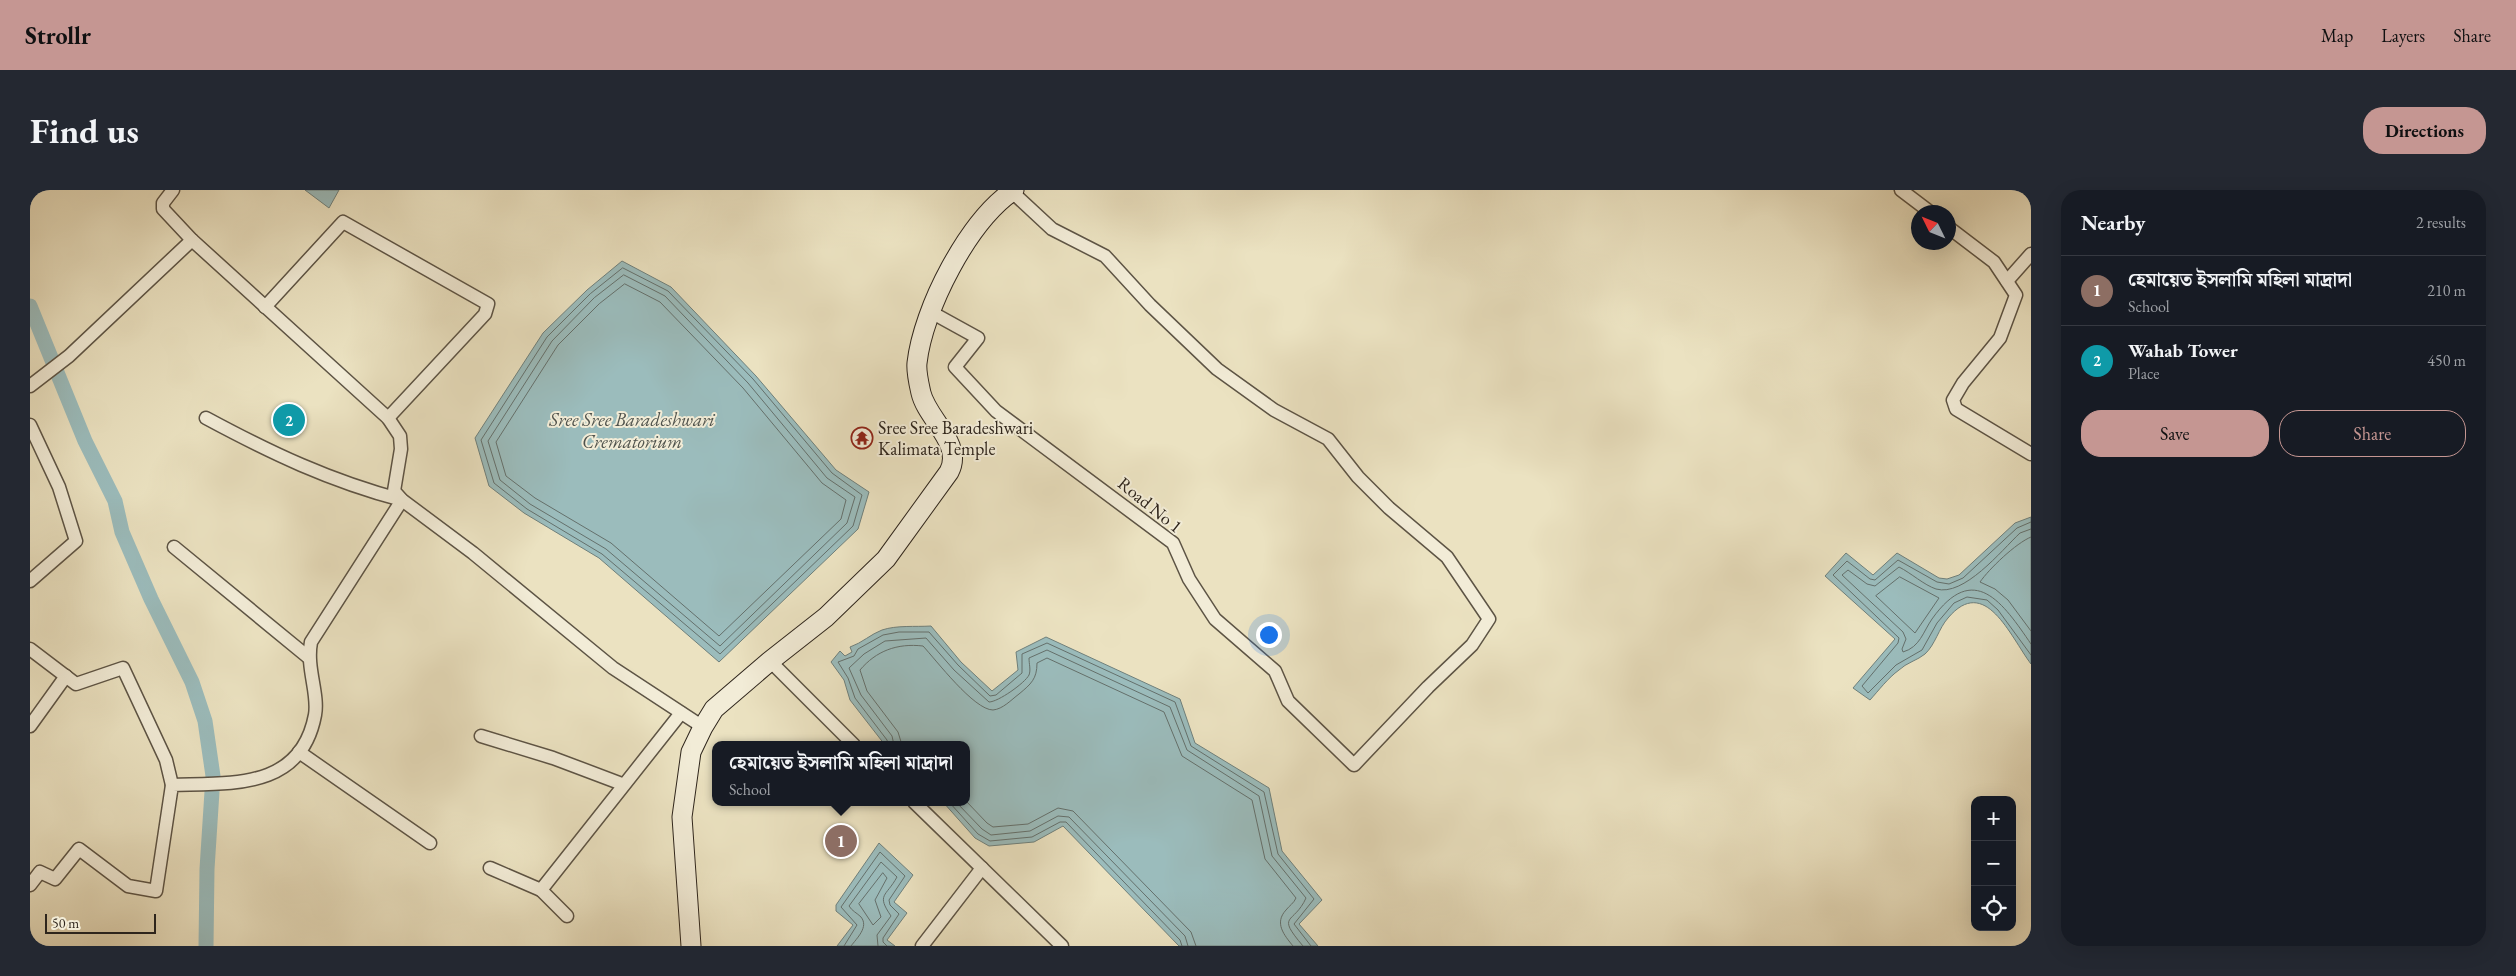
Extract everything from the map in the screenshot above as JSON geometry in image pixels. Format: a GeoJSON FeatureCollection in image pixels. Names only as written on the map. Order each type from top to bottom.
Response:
{"type":"FeatureCollection","features":[{"type":"Feature","properties":{"kind":"street"},"geometry":{"type":"LineString","coordinates":[[173,190],[163,203],[163,209],[192,240],[388,418],[400,436],[401,449],[394,491],[402,500],[473,553],[613,668],[702,727]]}},
{"type":"Feature","properties":{"kind":"street"},"geometry":{"type":"LineString","coordinates":[[1901,190],[1921,205]]}},
{"type":"Feature","properties":{"kind":"street"},"geometry":{"type":"LineString","coordinates":[[691,946],[682,817],[691,752],[702,727],[714,709],[770,661],[826,617],[886,559],[953,464],[949,442],[921,396],[917,364],[929,311],[957,256],[991,210],[1012,191]]}},
{"type":"Feature","properties":{"kind":"street","name":"Road No 1"},"geometry":{"type":"LineString","coordinates":[[929,311],[978,338],[955,367],[996,411],[1173,543],[1189,579],[1215,619],[1275,671],[1288,701],[1354,765],[1428,687],[1472,645],[1489,619],[1479,601],[1447,557],[1389,508],[1358,477],[1328,439],[1274,410],[1217,369],[1150,304],[1105,256],[1052,229],[1012,191]]}},
{"type":"Feature","properties":{"kind":"street"},"geometry":{"type":"LineString","coordinates":[[265,307],[342,222],[488,304],[485,314],[388,418]]}},
{"type":"Feature","properties":{"kind":"street"},"geometry":{"type":"LineString","coordinates":[[1956,233],[1994,262],[2016,295],[2000,338],[1964,383],[1953,400],[1956,409],[2031,454]]}},
{"type":"Feature","properties":{"kind":"street"},"geometry":{"type":"LineString","coordinates":[[30,386],[69,356],[192,240]]}},
{"type":"Feature","properties":{"kind":"street"},"geometry":{"type":"LineString","coordinates":[[2007,281],[2031,254]]}},
{"type":"Feature","properties":{"kind":"street"},"geometry":{"type":"LineString","coordinates":[[206,418],[278,456],[358,489],[402,500]]}},
{"type":"Feature","properties":{"kind":"street"},"geometry":{"type":"LineString","coordinates":[[30,425],[59,487],[76,541],[30,581]]}},
{"type":"Feature","properties":{"kind":"street"},"geometry":{"type":"LineString","coordinates":[[172,785],[250,782],[272,773],[296,758],[307,740],[316,713],[308,657],[311,642],[402,500]]}},
{"type":"Feature","properties":{"kind":"street"},"geometry":{"type":"LineString","coordinates":[[174,547],[308,657]]}},
{"type":"Feature","properties":{"kind":"street"},"geometry":{"type":"LineString","coordinates":[[30,649],[76,684],[123,668],[166,760],[172,785],[156,891],[128,886],[79,849],[55,878],[40,872],[30,885]]}},
{"type":"Feature","properties":{"kind":"street"},"geometry":{"type":"LineString","coordinates":[[770,661],[850,741]]}},
{"type":"Feature","properties":{"kind":"street"},"geometry":{"type":"LineString","coordinates":[[30,726],[66,676]]}},
{"type":"Feature","properties":{"kind":"street"},"geometry":{"type":"LineString","coordinates":[[541,890],[622,784],[680,713]]}},
{"type":"Feature","properties":{"kind":"street"},"geometry":{"type":"LineString","coordinates":[[480,736],[553,758],[622,784]]}},
{"type":"Feature","properties":{"kind":"street"},"geometry":{"type":"LineString","coordinates":[[299,752],[430,843]]}},
{"type":"Feature","properties":{"kind":"street"},"geometry":{"type":"LineString","coordinates":[[918,806],[1062,946]]}},
{"type":"Feature","properties":{"kind":"street"},"geometry":{"type":"LineString","coordinates":[[490,868],[541,890],[567,916]]}},
{"type":"Feature","properties":{"kind":"street"},"geometry":{"type":"LineString","coordinates":[[922,946],[982,868]]}},
{"type":"Feature","properties":{"kind":"water"},"geometry":{"type":"Polygon","coordinates":[[[305,190],[339,190],[329,208],[305,190]]]}},
{"type":"Feature","properties":{"kind":"water","name":"Sree Sree Baradeshwari Crematorium"},"geometry":{"type":"Polygon","coordinates":[[[622,261],[671,287],[756,376],[836,470],[869,492],[858,529],[719,662],[599,558],[524,513],[489,486],[475,438],[543,333],[587,290],[622,261]]]}},
{"type":"Feature","properties":{"kind":"water"},"geometry":{"type":"Polygon","coordinates":[[[2031,517],[2031,664],[1995,614],[1985,606],[1974,603],[1961,606],[1948,618],[1932,646],[1925,654],[1895,673],[1870,700],[1853,688],[1895,639],[1825,576],[1846,553],[1873,575],[1897,553],[1939,578],[1947,579],[1959,575],[2015,523],[2031,517]]]}},
{"type":"Feature","properties":{"kind":"water"},"geometry":{"type":"Polygon","coordinates":[[[931,626],[961,662],[992,691],[1018,670],[1016,652],[1046,637],[1180,699],[1195,743],[1269,788],[1282,851],[1322,900],[1299,924],[1318,946],[1179,946],[1063,826],[1034,842],[989,846],[975,838],[947,806],[970,806],[970,741],[882,741],[850,700],[844,680],[831,662],[840,651],[845,656],[852,652],[850,647],[874,634],[888,628],[931,626]]]}},
{"type":"Feature","properties":{"kind":"water"},"geometry":{"type":"Polygon","coordinates":[[[879,843],[913,875],[894,902],[907,913],[887,940],[895,946],[837,946],[853,925],[836,911],[836,905],[879,843]]]}},
{"type":"Feature","properties":{"kind":"waterway"},"geometry":{"type":"LineString","coordinates":[[30,306],[85,441],[115,501],[122,532],[151,599],[192,682],[205,721],[213,776],[207,869],[206,946]]}},
{"type":"Feature","properties":{"kind":"place","name":"Wahab Tower"},"geometry":{"type":"Point","coordinates":[289,420]}},
{"type":"Feature","properties":{"kind":"place","name":"Sree Sree Baradeshwari Kalimata Temple"},"geometry":{"type":"Point","coordinates":[862,438]}},
{"type":"Feature","properties":{"kind":"place","name":"হেমায়েত ইসলামি মহিলা মাদ্রাদা"},"geometry":{"type":"Point","coordinates":[841,841]}}]}
